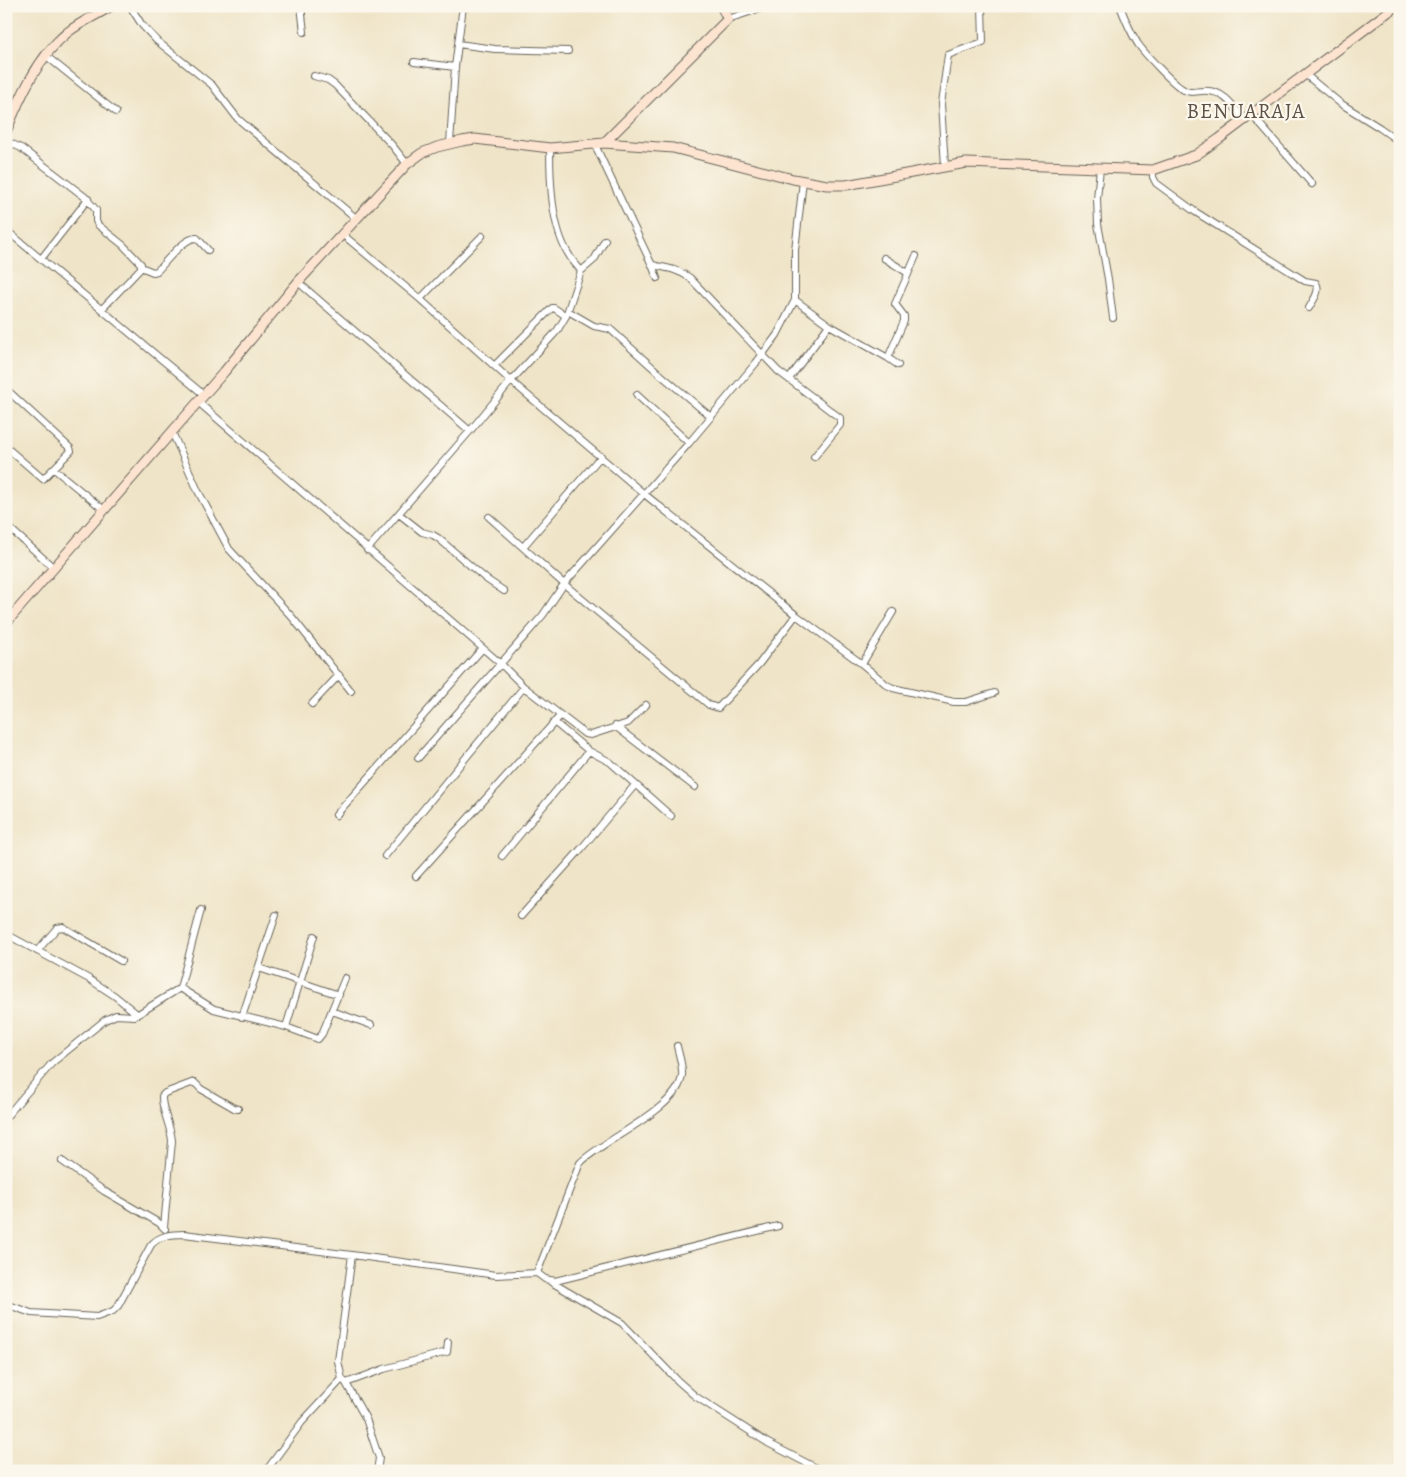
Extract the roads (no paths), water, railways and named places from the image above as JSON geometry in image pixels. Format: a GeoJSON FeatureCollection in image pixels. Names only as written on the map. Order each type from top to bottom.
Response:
{"type":"FeatureCollection","features":[{"type":"Feature","properties":{"kind":"main road"},"geometry":{"type":"LineString","coordinates":[[6,132],[11,109],[45,55],[70,31],[111,6]]}},
{"type":"Feature","properties":{"kind":"main road"},"geometry":{"type":"LineString","coordinates":[[599,144],[728,19],[721,6]]}},
{"type":"Feature","properties":{"kind":"main road"},"geometry":{"type":"LineString","coordinates":[[6,623],[224,372],[298,282],[407,164],[422,153],[450,143],[475,139],[550,148],[599,144],[673,148],[803,181],[827,185],[871,182],[966,163],[1153,170],[1196,155],[1306,75],[1396,6]]}},
{"type":"Feature","properties":{"kind":"street"},"geometry":{"type":"LineString","coordinates":[[130,6],[142,25],[157,41],[216,89],[238,119],[357,219]]}},
{"type":"Feature","properties":{"kind":"street"},"geometry":{"type":"LineString","coordinates":[[301,6],[304,32]]}},
{"type":"Feature","properties":{"kind":"street"},"geometry":{"type":"LineString","coordinates":[[450,143],[455,67],[463,6]]}},
{"type":"Feature","properties":{"kind":"street"},"geometry":{"type":"LineString","coordinates":[[728,19],[768,6]]}},
{"type":"Feature","properties":{"kind":"street"},"geometry":{"type":"LineString","coordinates":[[945,166],[940,104],[948,55],[983,42],[982,6]]}},
{"type":"Feature","properties":{"kind":"street"},"geometry":{"type":"LineString","coordinates":[[1120,6],[1138,44],[1176,85],[1192,93],[1209,90],[1226,97],[1312,184]]}},
{"type":"Feature","properties":{"kind":"street"},"geometry":{"type":"LineString","coordinates":[[458,44],[495,49],[568,51]]}},
{"type":"Feature","properties":{"kind":"street"},"geometry":{"type":"LineString","coordinates":[[45,55],[116,112]]}},
{"type":"Feature","properties":{"kind":"street"},"geometry":{"type":"LineString","coordinates":[[414,62],[455,67]]}},
{"type":"Feature","properties":{"kind":"street"},"geometry":{"type":"LineString","coordinates":[[1306,75],[1340,103],[1400,142]]}},
{"type":"Feature","properties":{"kind":"street"},"geometry":{"type":"LineString","coordinates":[[314,76],[328,80],[335,85],[392,145],[407,164]]}},
{"type":"Feature","properties":{"kind":"street"},"geometry":{"type":"LineString","coordinates":[[6,141],[21,148],[88,200],[96,210],[98,225],[123,245],[141,264],[141,267],[155,272],[185,241],[191,238],[197,238],[208,250]]}},
{"type":"Feature","properties":{"kind":"street"},"geometry":{"type":"LineString","coordinates":[[599,144],[658,278]]}},
{"type":"Feature","properties":{"kind":"street"},"geometry":{"type":"LineString","coordinates":[[550,148],[550,174],[554,211],[564,245],[581,270]]}},
{"type":"Feature","properties":{"kind":"street"},"geometry":{"type":"LineString","coordinates":[[1100,168],[1097,198],[1098,224],[1108,279],[1112,318]]}},
{"type":"Feature","properties":{"kind":"street"},"geometry":{"type":"LineString","coordinates":[[1153,170],[1153,177],[1156,183],[1194,211],[1305,282],[1316,283],[1318,290],[1309,308]]}},
{"type":"Feature","properties":{"kind":"street"},"geometry":{"type":"LineString","coordinates":[[418,758],[543,615],[564,584],[689,443],[777,335],[795,300],[795,250],[803,181]]}},
{"type":"Feature","properties":{"kind":"street"},"geometry":{"type":"LineString","coordinates":[[41,259],[88,200]]}},
{"type":"Feature","properties":{"kind":"street"},"geometry":{"type":"LineString","coordinates":[[6,230],[102,309],[367,550],[560,716],[588,735],[628,723],[646,706]]}},
{"type":"Feature","properties":{"kind":"street"},"geometry":{"type":"LineString","coordinates":[[342,234],[420,299],[511,381],[643,493],[882,681],[893,688],[954,702],[966,702],[994,693]]}},
{"type":"Feature","properties":{"kind":"street"},"geometry":{"type":"LineString","coordinates":[[420,299],[482,236]]}},
{"type":"Feature","properties":{"kind":"street"},"geometry":{"type":"LineString","coordinates":[[367,550],[511,381],[557,331],[567,313],[581,270],[594,260],[604,240]]}},
{"type":"Feature","properties":{"kind":"street"},"geometry":{"type":"LineString","coordinates":[[888,358],[904,321],[904,316],[895,304],[916,256]]}},
{"type":"Feature","properties":{"kind":"street"},"geometry":{"type":"LineString","coordinates":[[884,258],[908,273]]}},
{"type":"Feature","properties":{"kind":"street"},"geometry":{"type":"LineString","coordinates":[[652,265],[672,269],[690,278],[761,356],[841,420],[840,425],[814,457]]}},
{"type":"Feature","properties":{"kind":"street"},"geometry":{"type":"LineString","coordinates":[[102,309],[141,267]]}},
{"type":"Feature","properties":{"kind":"street"},"geometry":{"type":"LineString","coordinates":[[298,282],[470,431]]}},
{"type":"Feature","properties":{"kind":"street"},"geometry":{"type":"LineString","coordinates":[[795,300],[829,324],[898,365]]}},
{"type":"Feature","properties":{"kind":"street"},"geometry":{"type":"LineString","coordinates":[[494,366],[554,308],[594,326],[610,329],[661,376],[711,417]]}},
{"type":"Feature","properties":{"kind":"street"},"geometry":{"type":"LineString","coordinates":[[789,379],[829,324]]}},
{"type":"Feature","properties":{"kind":"street"},"geometry":{"type":"LineString","coordinates":[[6,389],[70,448],[70,453],[46,478],[40,478],[6,447]]}},
{"type":"Feature","properties":{"kind":"street"},"geometry":{"type":"LineString","coordinates":[[638,395],[689,443]]}},
{"type":"Feature","properties":{"kind":"street"},"geometry":{"type":"LineString","coordinates":[[172,432],[198,491],[229,549],[292,618],[352,691]]}},
{"type":"Feature","properties":{"kind":"street"},"geometry":{"type":"LineString","coordinates":[[523,547],[600,457]]}},
{"type":"Feature","properties":{"kind":"street"},"geometry":{"type":"LineString","coordinates":[[54,469],[104,510]]}},
{"type":"Feature","properties":{"kind":"street"},"geometry":{"type":"LineString","coordinates":[[399,514],[422,532],[438,538],[486,579],[504,591]]}},
{"type":"Feature","properties":{"kind":"street"},"geometry":{"type":"LineString","coordinates":[[489,517],[564,584],[709,705],[716,708],[759,664],[796,615]]}},
{"type":"Feature","properties":{"kind":"street"},"geometry":{"type":"LineString","coordinates":[[6,525],[54,568]]}},
{"type":"Feature","properties":{"kind":"street"},"geometry":{"type":"LineString","coordinates":[[862,664],[893,612]]}},
{"type":"Feature","properties":{"kind":"street"},"geometry":{"type":"LineString","coordinates":[[336,815],[482,649]]}},
{"type":"Feature","properties":{"kind":"street"},"geometry":{"type":"LineString","coordinates":[[312,704],[339,675]]}},
{"type":"Feature","properties":{"kind":"street"},"geometry":{"type":"LineString","coordinates":[[385,856],[524,687]]}},
{"type":"Feature","properties":{"kind":"street"},"geometry":{"type":"LineString","coordinates":[[416,876],[560,716]]}},
{"type":"Feature","properties":{"kind":"street"},"geometry":{"type":"LineString","coordinates":[[554,722],[590,750],[610,762],[671,816]]}},
{"type":"Feature","properties":{"kind":"street"},"geometry":{"type":"LineString","coordinates":[[615,726],[695,787]]}},
{"type":"Feature","properties":{"kind":"street"},"geometry":{"type":"LineString","coordinates":[[502,856],[590,750]]}},
{"type":"Feature","properties":{"kind":"street"},"geometry":{"type":"LineString","coordinates":[[521,916],[582,849],[635,785]]}},
{"type":"Feature","properties":{"kind":"street"},"geometry":{"type":"LineString","coordinates":[[6,1117],[52,1063],[112,1016],[132,1016],[137,1014],[180,988],[201,910]]}},
{"type":"Feature","properties":{"kind":"street"},"geometry":{"type":"LineString","coordinates":[[242,1017],[276,916]]}},
{"type":"Feature","properties":{"kind":"street"},"geometry":{"type":"LineString","coordinates":[[37,951],[57,928],[63,927],[121,961]]}},
{"type":"Feature","properties":{"kind":"street"},"geometry":{"type":"LineString","coordinates":[[6,934],[89,979],[115,996],[137,1014]]}},
{"type":"Feature","properties":{"kind":"street"},"geometry":{"type":"LineString","coordinates":[[286,1027],[314,936]]}},
{"type":"Feature","properties":{"kind":"street"},"geometry":{"type":"LineString","coordinates":[[259,968],[339,995]]}},
{"type":"Feature","properties":{"kind":"street"},"geometry":{"type":"LineString","coordinates":[[180,988],[214,1009],[286,1027],[318,1038],[322,1034],[345,978]]}},
{"type":"Feature","properties":{"kind":"street"},"geometry":{"type":"LineString","coordinates":[[332,1011],[371,1025]]}},
{"type":"Feature","properties":{"kind":"street"},"geometry":{"type":"LineString","coordinates":[[537,1273],[580,1163],[661,1106],[678,1087],[681,1081],[682,1070],[677,1046]]}},
{"type":"Feature","properties":{"kind":"street"},"geometry":{"type":"LineString","coordinates":[[6,1304],[31,1313],[65,1316],[97,1318],[112,1311],[123,1299],[151,1245],[166,1230],[164,1227],[172,1132],[162,1102],[162,1096],[165,1093],[194,1082],[201,1089],[234,1108],[238,1108]]}},
{"type":"Feature","properties":{"kind":"street"},"geometry":{"type":"LineString","coordinates":[[62,1161],[104,1191],[164,1227]]}},
{"type":"Feature","properties":{"kind":"street"},"geometry":{"type":"LineString","coordinates":[[545,1278],[555,1281],[778,1226]]}},
{"type":"Feature","properties":{"kind":"street"},"geometry":{"type":"LineString","coordinates":[[162,1236],[184,1234],[352,1254],[496,1275],[537,1273],[622,1323],[695,1396],[760,1439],[822,1471]]}},
{"type":"Feature","properties":{"kind":"street"},"geometry":{"type":"LineString","coordinates":[[352,1254],[338,1361],[344,1381],[366,1420],[374,1442],[379,1458],[377,1471]]}},
{"type":"Feature","properties":{"kind":"street"},"geometry":{"type":"LineString","coordinates":[[266,1471],[302,1422],[344,1381],[447,1352],[448,1342]]}},
{"type":"Feature","properties":{"kind":"district","name":"BENUARAJA"},"geometry":{"type":"Point","coordinates":[1246,111]}}]}
